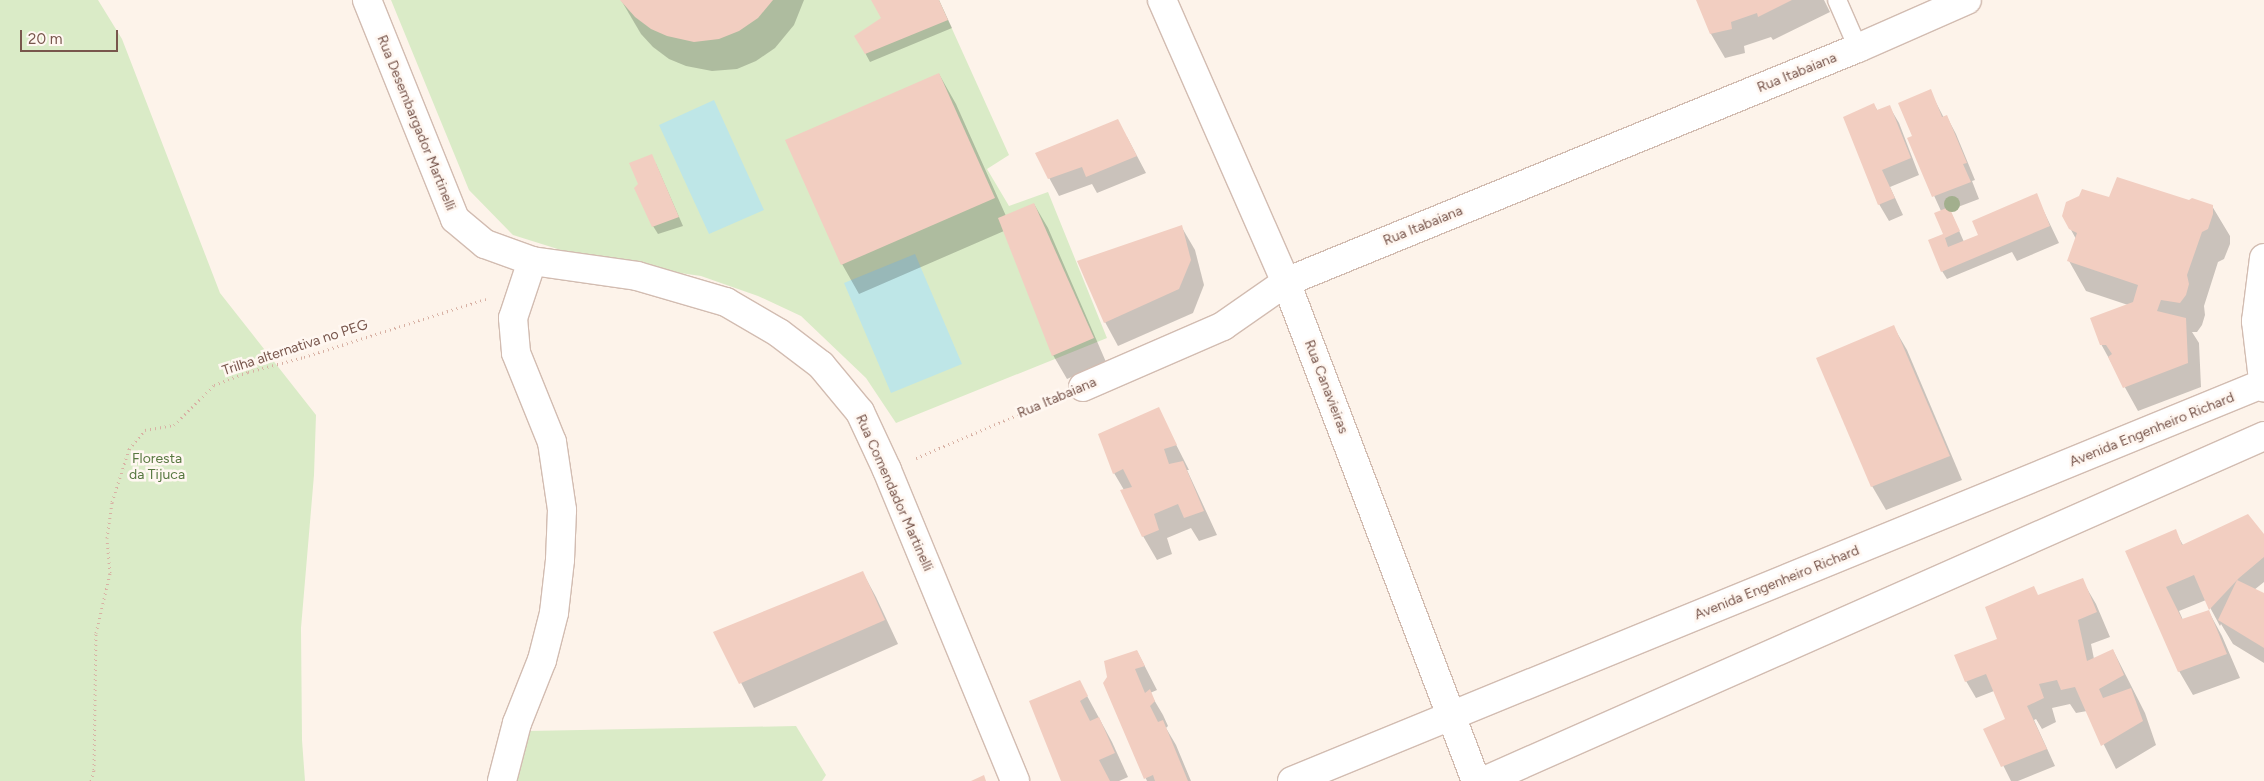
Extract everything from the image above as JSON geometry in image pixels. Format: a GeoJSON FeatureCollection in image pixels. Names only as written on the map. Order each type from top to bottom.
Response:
{"type":"FeatureCollection","features":[{"type":"Feature","properties":{"kind":"street","name":"Rua Desembargador Martinelli"},"geometry":{"type":"LineString","coordinates":[[366,0],[455,219],[485,244],[532,261]]}},
{"type":"Feature","properties":{"kind":"street","name":"Rua Canavieiras"},"geometry":{"type":"LineString","coordinates":[[1162,0],[1286,282],[1476,781]]}},
{"type":"Feature","properties":{"kind":"street","name":"Rua Itabaiana"},"geometry":{"type":"LineString","coordinates":[[1084,387],[1223,326],[1286,282],[1858,48],[1967,0]]}},
{"type":"Feature","properties":{"kind":"street"},"geometry":{"type":"LineString","coordinates":[[2263,386],[2256,321],[2264,258]]}},
{"type":"Feature","properties":{"kind":"street"},"geometry":{"type":"LineString","coordinates":[[502,781],[517,723],[542,660],[554,613],[560,552],[562,510],[552,442],[516,353],[513,318],[532,261]]}},
{"type":"Feature","properties":{"kind":"street","name":"Rua Comendador Martinelli"},"geometry":{"type":"LineString","coordinates":[[532,261],[646,278],[726,302],[779,333],[822,365],[860,412],[887,470],[1015,781]]}},
{"type":"Feature","properties":{"kind":"street","name":"Avenida Engenheiro Richard"},"geometry":{"type":"LineString","coordinates":[[1292,781],[2263,386]]}},
{"type":"Feature","properties":{"kind":"street"},"geometry":{"type":"LineString","coordinates":[[1484,781],[2264,436]]}},
{"type":"Feature","properties":{"kind":"lane"},"geometry":{"type":"LineString","coordinates":[[1837,0],[1858,48]]}},
{"type":"Feature","properties":{"kind":"path","name":"Trilha alternativa no PEG"},"geometry":{"type":"LineString","coordinates":[[91,781],[94,770],[96,634],[110,573],[107,538],[112,502],[129,449],[145,430],[174,425],[214,385],[248,372],[304,357],[522,287]]}},
{"type":"Feature","properties":{"kind":"path","name":"Rua Itabaiana"},"geometry":{"type":"LineString","coordinates":[[887,470],[1084,387]]}},
{"type":"Feature","properties":{"kind":"green space","name":"Floresta da Tijuca"},"geometry":{"type":"Polygon","coordinates":[[[0,0],[98,0],[122,39],[220,293],[316,415],[314,475],[301,628],[302,740],[305,781],[0,781],[0,0]]]}},
{"type":"Feature","properties":{"kind":"green space"},"geometry":{"type":"Polygon","coordinates":[[[391,0],[939,0],[1009,155],[987,169],[1009,206],[1048,192],[1107,338],[896,423],[866,378],[801,316],[758,296],[701,276],[596,261],[513,235],[469,190],[391,0]]]}},
{"type":"Feature","properties":{"kind":"green space"},"geometry":{"type":"Polygon","coordinates":[[[796,726],[826,775],[822,781],[514,781],[528,731],[796,726]]]}},
{"type":"Feature","properties":{"kind":"water"},"geometry":{"type":"Polygon","coordinates":[[[714,100],[764,210],[709,234],[659,125],[714,100]]]}},
{"type":"Feature","properties":{"kind":"water"},"geometry":{"type":"Polygon","coordinates":[[[915,254],[962,364],[891,393],[844,283],[915,254]]]}},
{"type":"Feature","properties":{"kind":"building"},"geometry":{"type":"Polygon","coordinates":[[[620,0],[773,0],[758,18],[739,31],[719,39],[694,42],[667,36],[651,29],[635,17],[620,0]]]}},
{"type":"Feature","properties":{"kind":"building"},"geometry":{"type":"Polygon","coordinates":[[[871,0],[939,0],[948,20],[865,54],[854,36],[881,18],[871,0]]]}},
{"type":"Feature","properties":{"kind":"building"},"geometry":{"type":"Polygon","coordinates":[[[1696,0],[1792,0],[1758,17],[1757,13],[1731,22],[1732,29],[1710,34],[1696,0]]]}},
{"type":"Feature","properties":{"kind":"building"},"geometry":{"type":"Polygon","coordinates":[[[939,73],[995,198],[841,265],[785,140],[939,73]]]}},
{"type":"Feature","properties":{"kind":"building"},"geometry":{"type":"Polygon","coordinates":[[[1931,89],[1942,117],[1947,115],[1967,163],[1963,164],[1971,182],[1932,197],[1907,138],[1912,136],[1898,103],[1931,89]]]}},
{"type":"Feature","properties":{"kind":"building"},"geometry":{"type":"Polygon","coordinates":[[[1874,103],[1877,110],[1890,105],[1911,158],[1882,170],[1895,198],[1878,205],[1843,117],[1874,103]]]}},
{"type":"Feature","properties":{"kind":"building"},"geometry":{"type":"Polygon","coordinates":[[[1118,119],[1137,156],[1086,177],[1082,167],[1048,179],[1035,153],[1118,119]]]}},
{"type":"Feature","properties":{"kind":"building"},"geometry":{"type":"Polygon","coordinates":[[[652,154],[679,217],[652,227],[634,188],[638,184],[629,163],[652,154]]]}},
{"type":"Feature","properties":{"kind":"building"},"geometry":{"type":"Polygon","coordinates":[[[2117,177],[2189,200],[2192,198],[2213,205],[2213,214],[2208,229],[2202,232],[2187,275],[2189,284],[2186,295],[2180,303],[2161,300],[2157,311],[2186,318],[2188,363],[2123,388],[2108,357],[2112,354],[2106,345],[2100,345],[2090,318],[2133,302],[2138,285],[2067,261],[2077,233],[2069,229],[2062,216],[2066,202],[2079,196],[2082,189],[2109,197],[2117,177]]]}},
{"type":"Feature","properties":{"kind":"building"},"geometry":{"type":"Polygon","coordinates":[[[2037,193],[2050,226],[1941,272],[1928,240],[1943,234],[1934,213],[1949,207],[1960,231],[1945,238],[1948,247],[1978,235],[1972,221],[2037,193]]]}},
{"type":"Feature","properties":{"kind":"building"},"geometry":{"type":"Polygon","coordinates":[[[1034,203],[1094,338],[1052,356],[998,218],[1034,203]]]}},
{"type":"Feature","properties":{"kind":"building"},"geometry":{"type":"Polygon","coordinates":[[[1182,225],[1191,260],[1179,289],[1104,323],[1077,261],[1182,225]]]}},
{"type":"Feature","properties":{"kind":"building"},"geometry":{"type":"Polygon","coordinates":[[[1894,325],[1950,456],[1871,487],[1816,358],[1894,325]]]}},
{"type":"Feature","properties":{"kind":"building"},"geometry":{"type":"Polygon","coordinates":[[[1159,407],[1177,445],[1164,449],[1169,464],[1183,461],[1204,511],[1184,518],[1178,504],[1154,514],[1159,530],[1142,537],[1120,490],[1132,487],[1123,469],[1113,474],[1098,434],[1159,407]]]}},
{"type":"Feature","properties":{"kind":"building"},"geometry":{"type":"Polygon","coordinates":[[[2248,514],[2264,534],[2264,557],[2239,578],[2209,610],[2227,654],[2178,672],[2125,551],[2176,529],[2182,545],[2248,514]],[[2194,575],[2166,587],[2182,619],[2209,610],[2194,575]]]}},
{"type":"Feature","properties":{"kind":"building"},"geometry":{"type":"Polygon","coordinates":[[[863,571],[885,620],[739,684],[713,632],[863,571]]]}},
{"type":"Feature","properties":{"kind":"building"},"geometry":{"type":"Polygon","coordinates":[[[2083,578],[2097,612],[2078,620],[2087,661],[2113,649],[2124,675],[2099,689],[2103,698],[2131,688],[2143,721],[2101,746],[2075,687],[2061,690],[2057,680],[2039,684],[2044,698],[2027,706],[2047,749],[2001,767],[1983,729],[2005,719],[1986,674],[1965,682],[1954,655],[1997,639],[1985,607],[2034,586],[2038,595],[2083,578]]]}},
{"type":"Feature","properties":{"kind":"building"},"geometry":{"type":"Polygon","coordinates":[[[2237,580],[2264,593],[2264,648],[2218,620],[2237,580]]]}},
{"type":"Feature","properties":{"kind":"building"},"geometry":{"type":"Polygon","coordinates":[[[1137,650],[1145,666],[1135,669],[1145,693],[1150,689],[1155,701],[1150,706],[1158,722],[1163,720],[1188,781],[1155,781],[1153,775],[1144,779],[1103,683],[1107,677],[1104,661],[1137,650]]]}},
{"type":"Feature","properties":{"kind":"building"},"geometry":{"type":"Polygon","coordinates":[[[1080,680],[1088,696],[1080,701],[1090,721],[1099,717],[1115,753],[1099,760],[1110,781],[1061,781],[1029,701],[1080,680]]]}},
{"type":"Feature","properties":{"kind":"building"},"geometry":{"type":"Polygon","coordinates":[[[984,775],[986,781],[971,781],[984,775]]]}}]}
